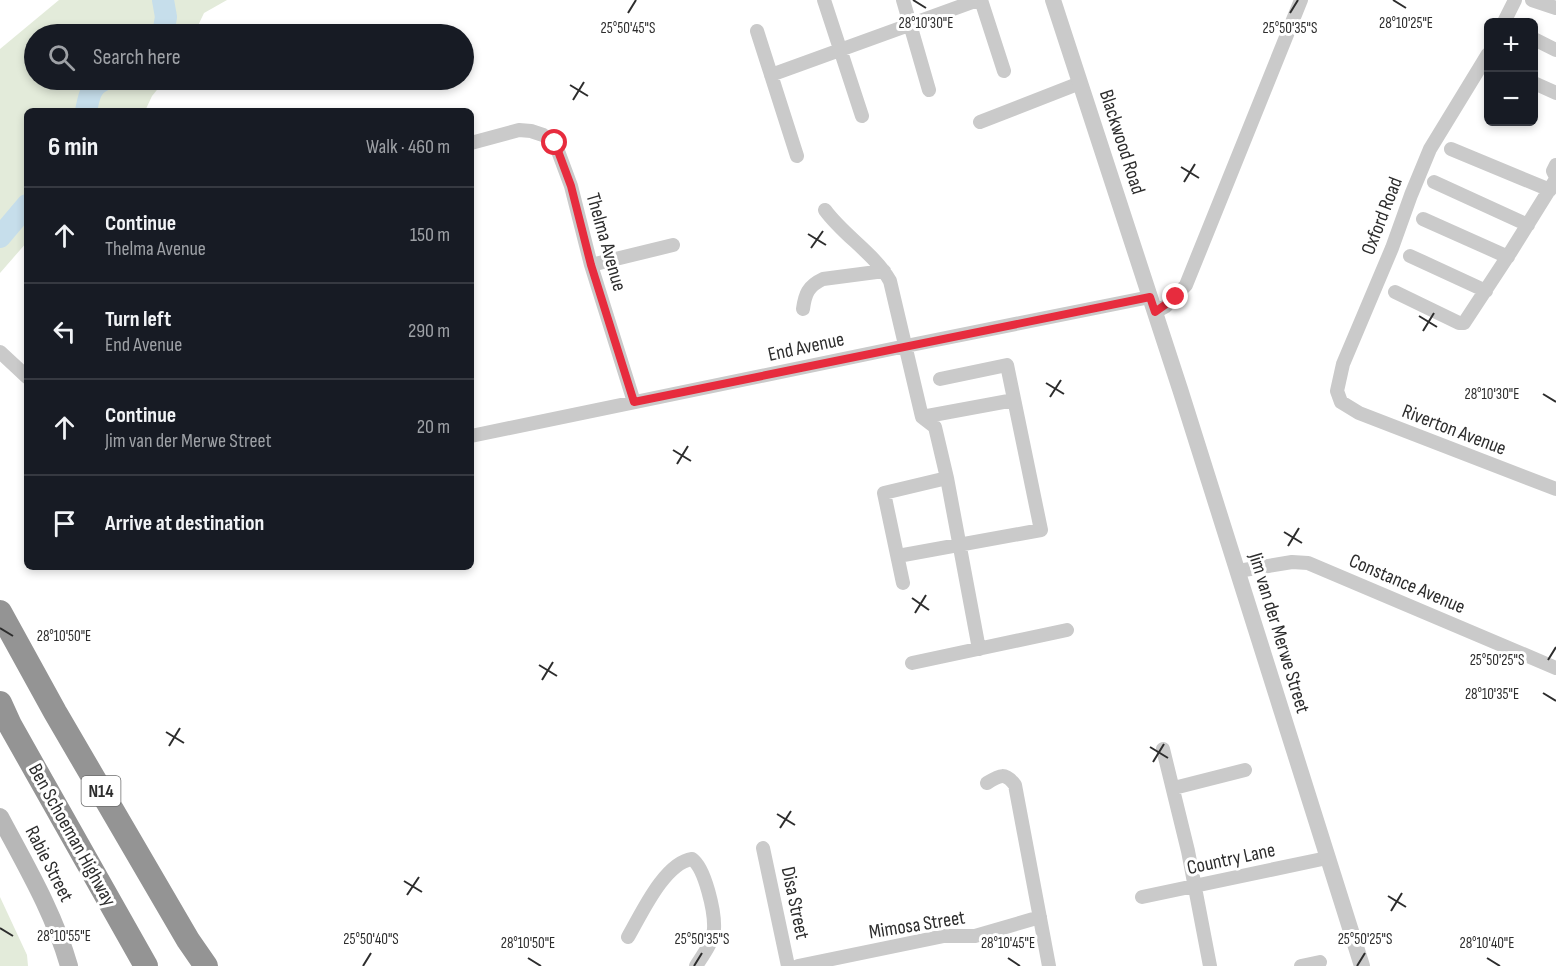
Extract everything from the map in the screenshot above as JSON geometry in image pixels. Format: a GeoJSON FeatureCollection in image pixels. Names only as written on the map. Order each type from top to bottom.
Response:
{"type":"FeatureCollection","features":[{"type":"Feature","properties":{"kind":"highway","name":"N14"},"geometry":{"type":"LineString","coordinates":[[0,612],[67,733],[206,966]]}},
{"type":"Feature","properties":{"kind":"highway","name":"Ben Schoeman Highway"},"geometry":{"type":"LineString","coordinates":[[0,703],[10,725],[146,966]]}},
{"type":"Feature","properties":{"kind":"main road","name":"Rabie Street"},"geometry":{"type":"LineString","coordinates":[[0,817],[42,896],[62,942],[69,966]]}},
{"type":"Feature","properties":{"kind":"street"},"geometry":{"type":"LineString","coordinates":[[824,0],[862,116]]}},
{"type":"Feature","properties":{"kind":"street"},"geometry":{"type":"LineString","coordinates":[[903,0],[929,90]]}},
{"type":"Feature","properties":{"kind":"street"},"geometry":{"type":"LineString","coordinates":[[771,75],[910,23],[980,0],[1004,71]]}},
{"type":"Feature","properties":{"kind":"street","name":"Blackwood Road"},"geometry":{"type":"LineString","coordinates":[[1053,0],[1152,305]]}},
{"type":"Feature","properties":{"kind":"street"},"geometry":{"type":"LineString","coordinates":[[1152,305],[1166,306],[1186,285],[1301,0]]}},
{"type":"Feature","properties":{"kind":"street"},"geometry":{"type":"LineString","coordinates":[[1506,18],[1515,0]]}},
{"type":"Feature","properties":{"kind":"street"},"geometry":{"type":"LineString","coordinates":[[1532,0],[1556,8]]}},
{"type":"Feature","properties":{"kind":"street"},"geometry":{"type":"LineString","coordinates":[[757,32],[797,156]]}},
{"type":"Feature","properties":{"kind":"street"},"geometry":{"type":"LineString","coordinates":[[1538,41],[1556,50]]}},
{"type":"Feature","properties":{"kind":"street","name":"Oxford Road"},"geometry":{"type":"LineString","coordinates":[[1341,402],[1337,391],[1343,364],[1392,248],[1421,170],[1440,132],[1484,61]]}},
{"type":"Feature","properties":{"kind":"street"},"geometry":{"type":"LineString","coordinates":[[980,122],[1080,83]]}},
{"type":"Feature","properties":{"kind":"street"},"geometry":{"type":"LineString","coordinates":[[1538,85],[1556,93]]}},
{"type":"Feature","properties":{"kind":"street","name":"Thelma Avenue"},"geometry":{"type":"LineString","coordinates":[[474,142],[519,130],[543,135],[555,143],[571,186],[591,265],[634,402]]}},
{"type":"Feature","properties":{"kind":"street"},"geometry":{"type":"LineString","coordinates":[[1452,149],[1554,182]]}},
{"type":"Feature","properties":{"kind":"street"},"geometry":{"type":"LineString","coordinates":[[1395,292],[1459,323],[1467,321],[1554,182],[1553,171],[1556,165]]}},
{"type":"Feature","properties":{"kind":"street"},"geometry":{"type":"LineString","coordinates":[[1434,182],[1528,225]]}},
{"type":"Feature","properties":{"kind":"street"},"geometry":{"type":"LineString","coordinates":[[825,210],[836,226],[884,271],[890,281],[922,417],[934,427],[947,478],[978,649]]}},
{"type":"Feature","properties":{"kind":"street"},"geometry":{"type":"LineString","coordinates":[[1423,219],[1508,257]]}},
{"type":"Feature","properties":{"kind":"street"},"geometry":{"type":"LineString","coordinates":[[591,265],[673,245]]}},
{"type":"Feature","properties":{"kind":"street"},"geometry":{"type":"LineString","coordinates":[[1410,256],[1486,291]]}},
{"type":"Feature","properties":{"kind":"street"},"geometry":{"type":"LineString","coordinates":[[803,309],[804,296],[809,287],[823,279],[884,271]]}},
{"type":"Feature","properties":{"kind":"street","name":"End Avenue"},"geometry":{"type":"LineString","coordinates":[[474,435],[906,345],[1152,305]]}},
{"type":"Feature","properties":{"kind":"street","name":"Jim van der Merwe Street"},"geometry":{"type":"LineString","coordinates":[[1152,305],[1362,966]]}},
{"type":"Feature","properties":{"kind":"street"},"geometry":{"type":"LineString","coordinates":[[0,352],[24,374]]}},
{"type":"Feature","properties":{"kind":"street"},"geometry":{"type":"LineString","coordinates":[[898,556],[1041,530],[1007,365],[940,380]]}},
{"type":"Feature","properties":{"kind":"street"},"geometry":{"type":"LineString","coordinates":[[922,417],[1014,400]]}},
{"type":"Feature","properties":{"kind":"street","name":"Riverton Avenue"},"geometry":{"type":"LineString","coordinates":[[1341,402],[1382,423],[1556,489]]}},
{"type":"Feature","properties":{"kind":"street"},"geometry":{"type":"LineString","coordinates":[[903,583],[884,493],[947,478]]}},
{"type":"Feature","properties":{"kind":"street","name":"Constance Avenue"},"geometry":{"type":"LineString","coordinates":[[1238,571],[1292,562],[1308,563],[1556,668]]}},
{"type":"Feature","properties":{"kind":"street"},"geometry":{"type":"LineString","coordinates":[[912,663],[1066,630]]}},
{"type":"Feature","properties":{"kind":"street"},"geometry":{"type":"LineString","coordinates":[[1163,749],[1174,788],[1210,966]]}},
{"type":"Feature","properties":{"kind":"street"},"geometry":{"type":"LineString","coordinates":[[1174,788],[1245,770]]}},
{"type":"Feature","properties":{"kind":"street"},"geometry":{"type":"LineString","coordinates":[[987,783],[997,777],[1005,776],[1010,778],[1015,785],[1049,966]]}},
{"type":"Feature","properties":{"kind":"street","name":"Disa Street"},"geometry":{"type":"LineString","coordinates":[[763,848],[788,966]]}},
{"type":"Feature","properties":{"kind":"street","name":"Country Lane"},"geometry":{"type":"LineString","coordinates":[[1142,897],[1327,858]]}},
{"type":"Feature","properties":{"kind":"street"},"geometry":{"type":"LineString","coordinates":[[628,937],[663,878],[677,864],[692,859],[702,871],[714,917],[714,930],[710,943],[696,966]]}},
{"type":"Feature","properties":{"kind":"street","name":"Mimosa Street"},"geometry":{"type":"LineString","coordinates":[[798,966],[944,936],[975,936],[1040,917]]}},
{"type":"Feature","properties":{"kind":"street"},"geometry":{"type":"LineString","coordinates":[[1301,966],[1320,962]]}},
{"type":"Feature","properties":{"kind":"green space"},"geometry":{"type":"Polygon","coordinates":[[[59,0],[227,0],[204,13],[199,24],[30,24],[59,0]]]}},
{"type":"Feature","properties":{"kind":"green space"},"geometry":{"type":"Polygon","coordinates":[[[24,29],[24,90],[157,90],[146,108],[24,108],[24,245],[0,273],[0,49],[24,29]]]}},
{"type":"Feature","properties":{"kind":"green space"},"geometry":{"type":"Polygon","coordinates":[[[0,897],[27,955],[28,966],[0,966],[0,897]]]}},
{"type":"Feature","properties":{"kind":"waterway"},"geometry":{"type":"LineString","coordinates":[[163,0],[165,24]]}},
{"type":"Feature","properties":{"kind":"waterway"},"geometry":{"type":"LineString","coordinates":[[87,108],[92,90]]}},
{"type":"Feature","properties":{"kind":"waterway"},"geometry":{"type":"LineString","coordinates":[[0,237],[24,209]]}},
{"type":"Feature","properties":{"kind":"route"},"geometry":{"type":"LineString","coordinates":[[555,143],[571,186],[591,265],[634,402],[1150,297],[1155,312],[1176,297]]}}]}
